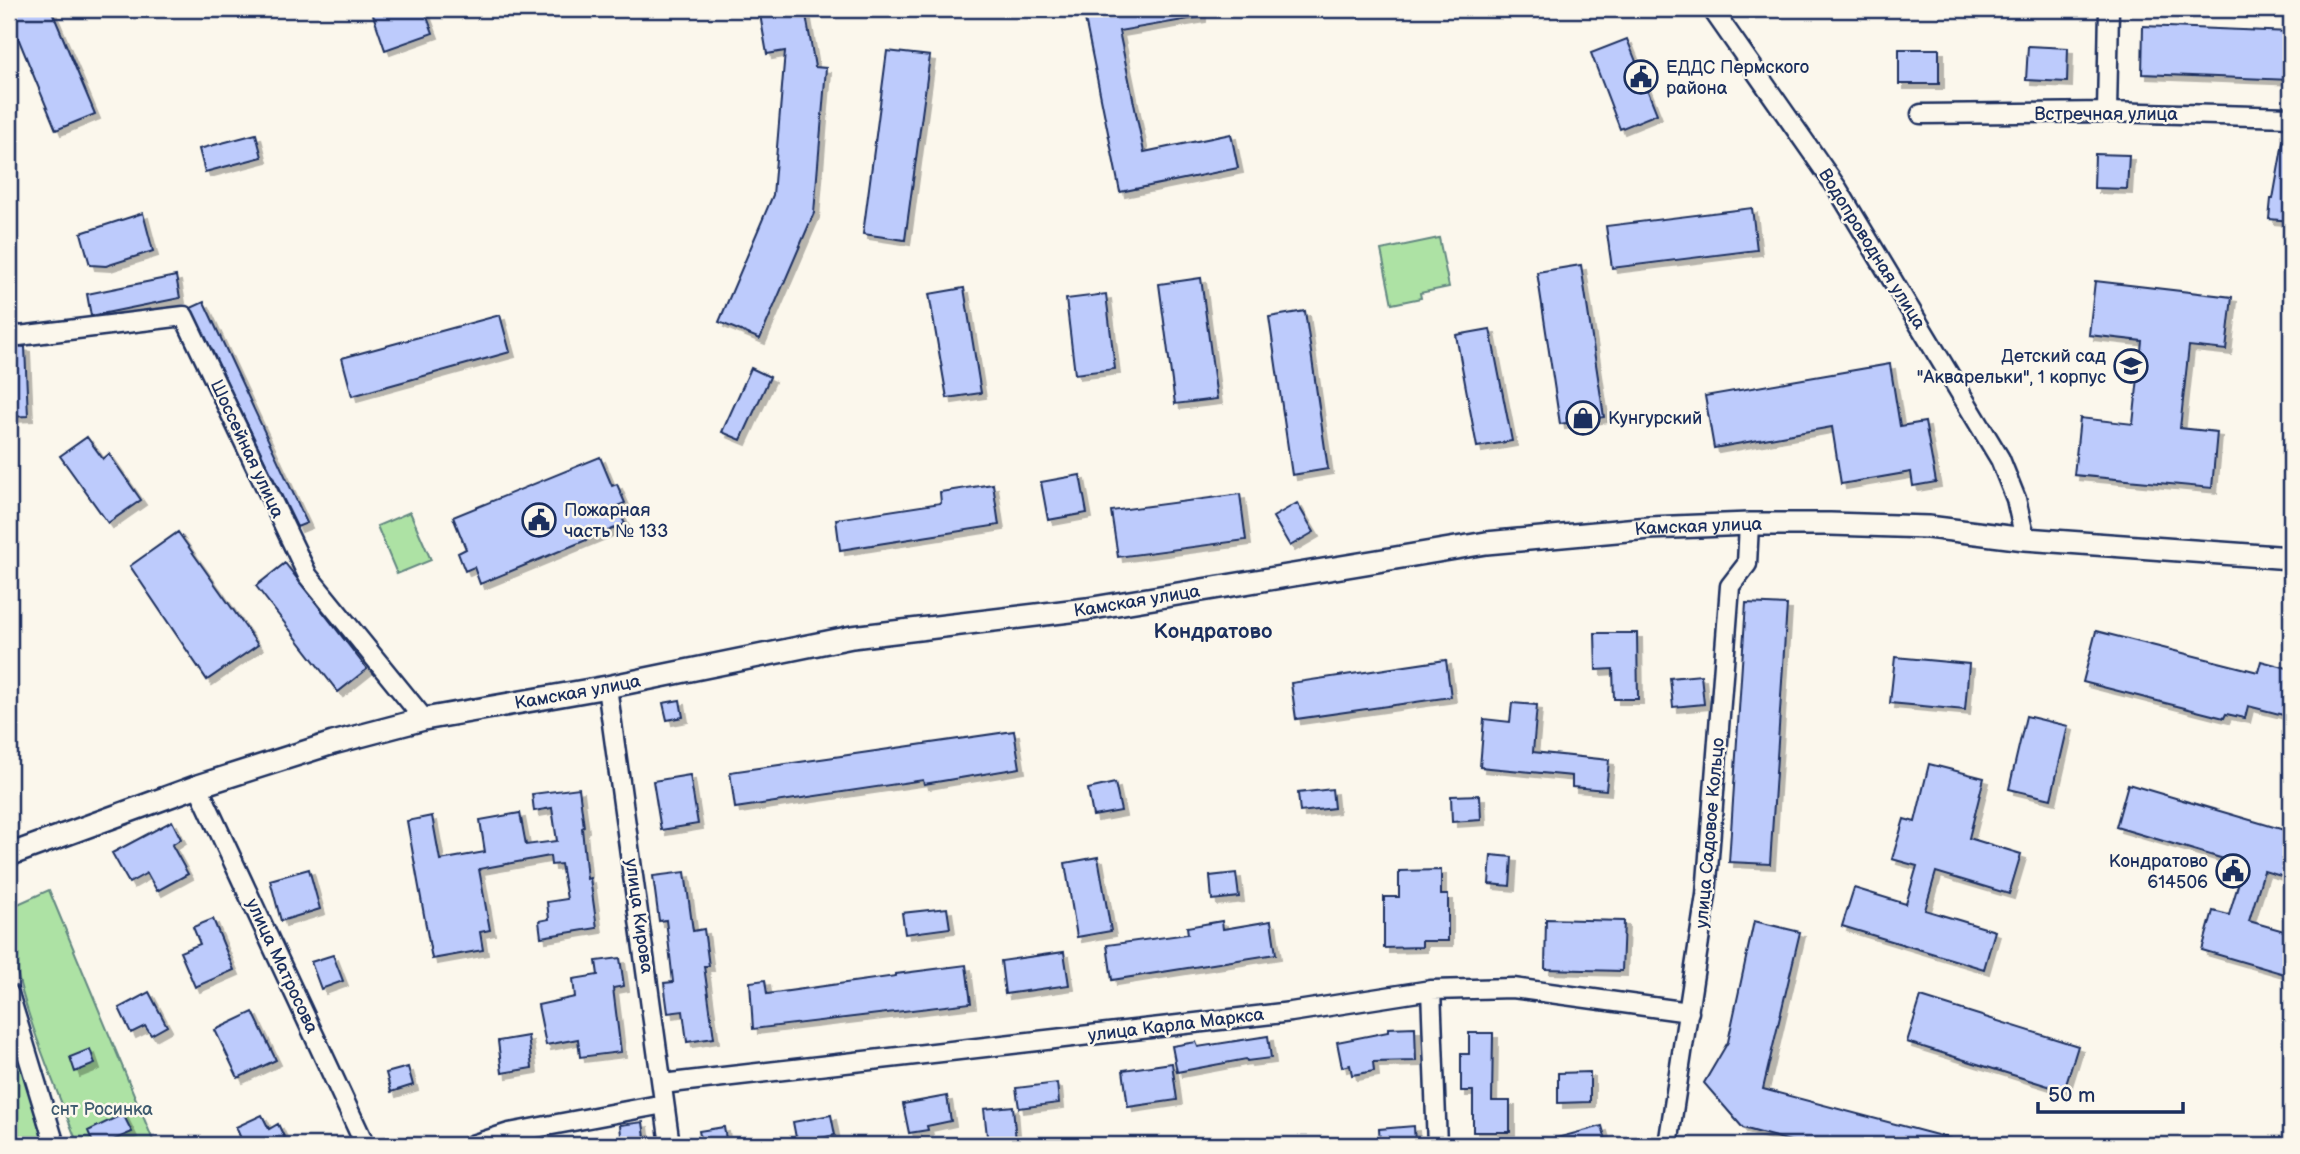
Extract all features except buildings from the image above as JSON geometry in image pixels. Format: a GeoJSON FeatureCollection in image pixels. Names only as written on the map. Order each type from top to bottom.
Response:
{"type":"FeatureCollection","features":[{"type":"Feature","properties":{"kind":"street","name":"Водопроводная улица"},"geometry":{"type":"LineString","coordinates":[[1712,9],[1837,188],[2000,459],[2016,499],[2025,539]]}},
{"type":"Feature","properties":{"kind":"street"},"geometry":{"type":"LineString","coordinates":[[2107,112],[2109,9]]}},
{"type":"Feature","properties":{"kind":"street","name":"Встречная улица"},"geometry":{"type":"LineString","coordinates":[[1921,114],[2107,112],[2291,117]]}},
{"type":"Feature","properties":{"kind":"street","name":"Шоссейная улица"},"geometry":{"type":"LineString","coordinates":[[9,332],[19,336],[184,316],[308,576],[424,719]]}},
{"type":"Feature","properties":{"kind":"street","name":"Камская улица"},"geometry":{"type":"LineString","coordinates":[[9,855],[198,786],[333,743],[424,719],[607,687],[852,637],[1087,609],[1486,543],[1649,528],[1749,524],[1928,527],[2025,539],[2291,558]]}},
{"type":"Feature","properties":{"kind":"street","name":"улица Садовое Кольцо"},"geometry":{"type":"LineString","coordinates":[[1668,1145],[1706,895],[1730,586],[1747,564],[1749,524]]}},
{"type":"Feature","properties":{"kind":"street","name":"улица Кирова"},"geometry":{"type":"LineString","coordinates":[[607,687],[670,1145]]}},
{"type":"Feature","properties":{"kind":"street","name":"улица Матросова"},"geometry":{"type":"LineString","coordinates":[[198,786],[365,1145]]}},
{"type":"Feature","properties":{"kind":"street","name":"улица Карла Маркса"},"geometry":{"type":"LineString","coordinates":[[662,1084],[1291,1012],[1430,990],[1513,988],[1689,1012]]}},
{"type":"Feature","properties":{"kind":"street"},"geometry":{"type":"LineString","coordinates":[[1430,990],[1437,1145]]}},
{"type":"Feature","properties":{"kind":"street"},"geometry":{"type":"LineString","coordinates":[[9,994],[55,1145]]}},
{"type":"Feature","properties":{"kind":"street"},"geometry":{"type":"LineString","coordinates":[[472,1145],[509,1133],[664,1104]]}},
{"type":"Feature","properties":{"kind":"green space"},"geometry":{"type":"Polygon","coordinates":[[[1439,238],[1449,287],[1420,293],[1421,298],[1392,304],[1381,250],[1439,238]]]}},
{"type":"Feature","properties":{"kind":"green space"},"geometry":{"type":"Polygon","coordinates":[[[410,512],[431,560],[397,574],[377,526],[410,512]]]}},
{"type":"Feature","properties":{"kind":"green space","name":"снт Росинка"},"geometry":{"type":"Polygon","coordinates":[[[49,890],[155,1145],[78,1145],[33,1028],[16,967],[11,937],[9,908],[49,890]]]}},
{"type":"Feature","properties":{"kind":"green space"},"geometry":{"type":"Polygon","coordinates":[[[9,1023],[43,1142],[45,1145],[9,1145],[9,1023]]]}},
{"type":"Feature","properties":{"kind":"place","name":"ЕДДС Пермского района"},"geometry":{"type":"Point","coordinates":[1641,77]}},
{"type":"Feature","properties":{"kind":"place","name":"Детский сад \"Акварельки\", 1 корпус"},"geometry":{"type":"Point","coordinates":[2131,366]}},
{"type":"Feature","properties":{"kind":"place","name":"Кунгурский"},"geometry":{"type":"Point","coordinates":[1583,418]}},
{"type":"Feature","properties":{"kind":"place","name":"Пожарная часть № 133"},"geometry":{"type":"Point","coordinates":[539,520]}},
{"type":"Feature","properties":{"kind":"place","name":"Кондратово 614506"},"geometry":{"type":"Point","coordinates":[2233,871]}},
{"type":"Feature","properties":{"kind":"district","name":"Кондратово"},"geometry":{"type":"Point","coordinates":[1213,631]}}]}
